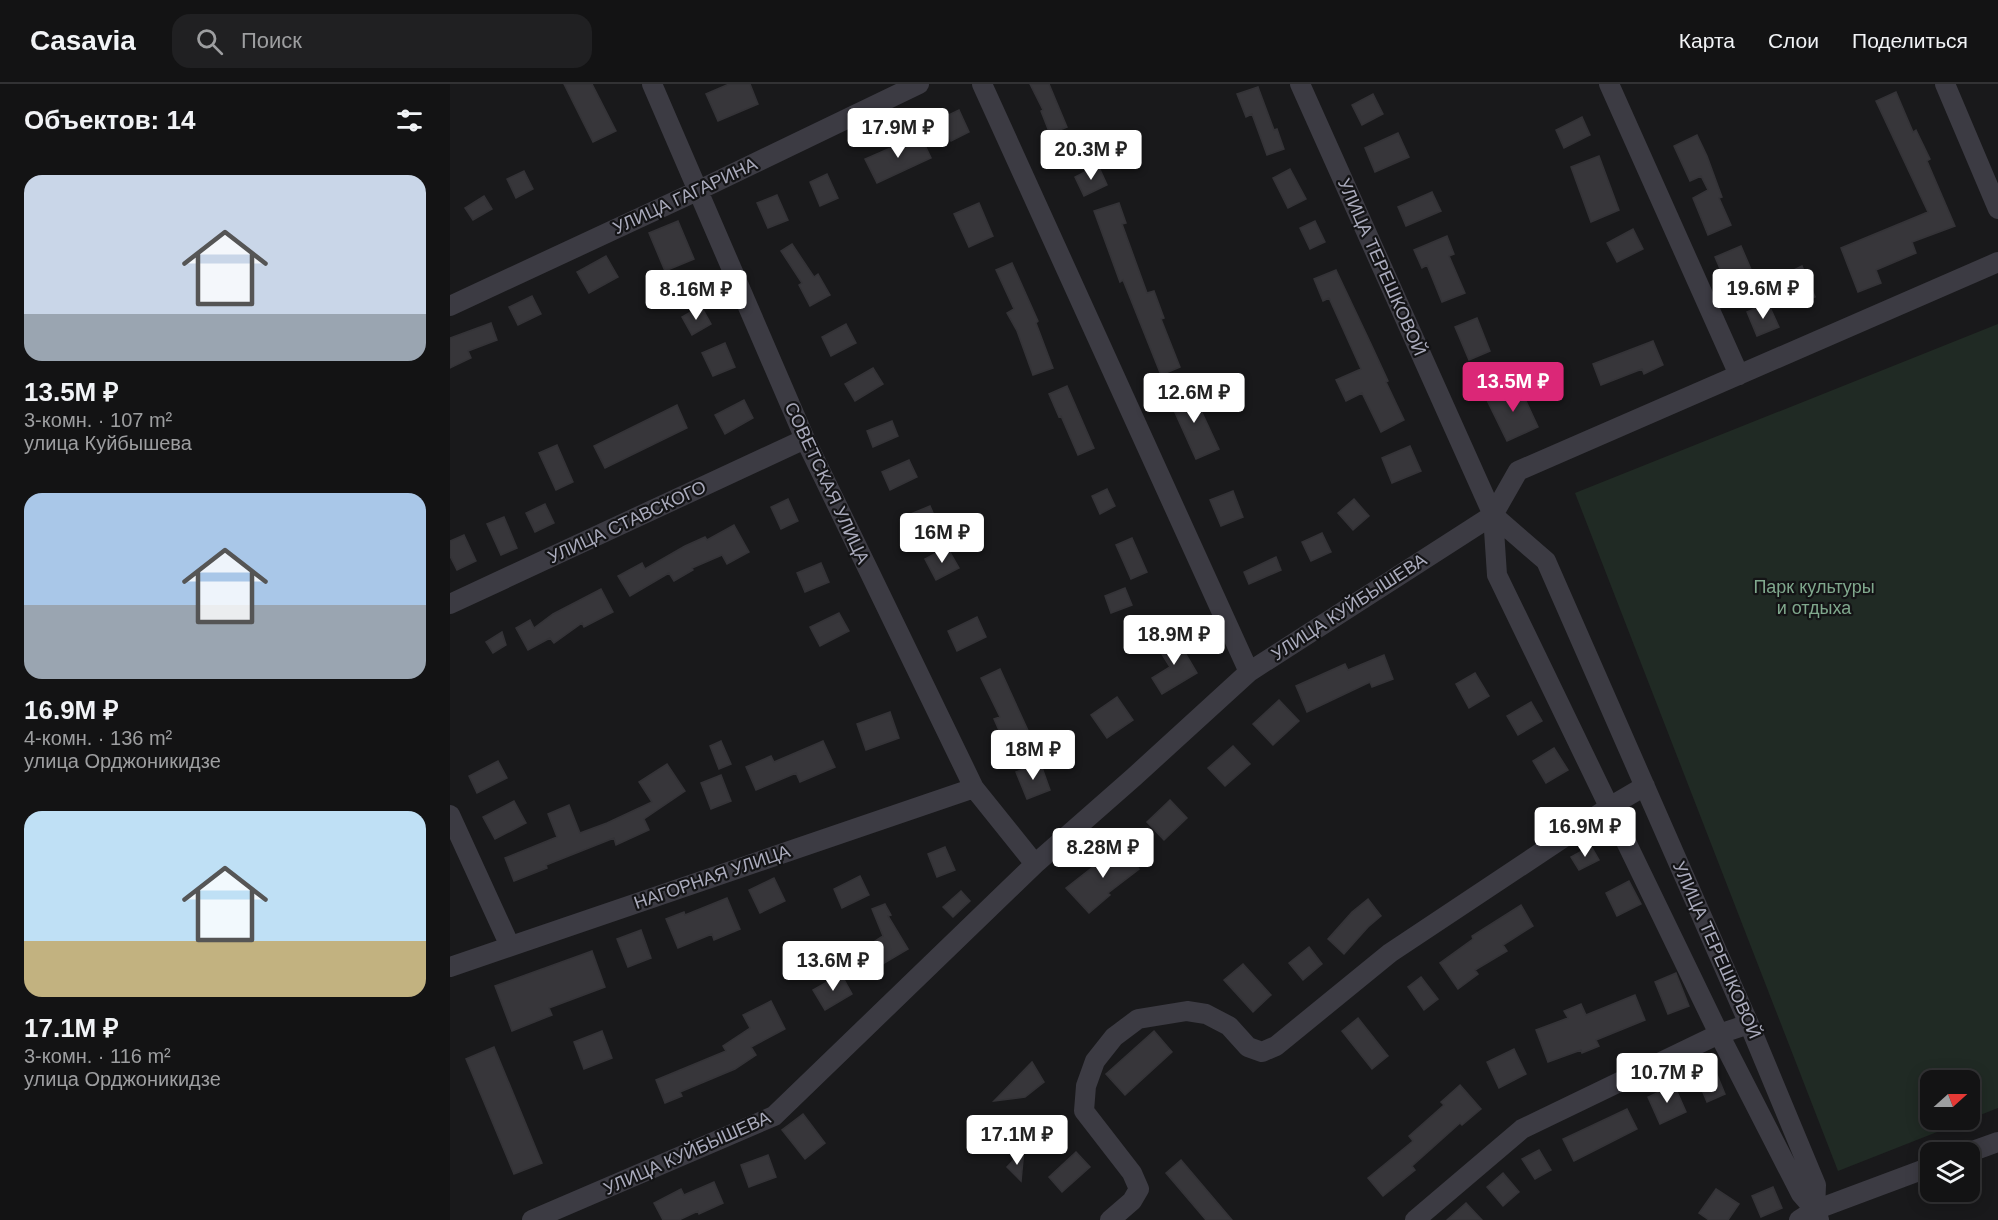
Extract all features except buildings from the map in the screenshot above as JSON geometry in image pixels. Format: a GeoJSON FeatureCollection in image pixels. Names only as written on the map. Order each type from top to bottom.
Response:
{"type":"FeatureCollection","features":[{"type":"Feature","properties":{"kind":"street","name":"СОВЕТСКАЯ УЛИЦА"},"geometry":{"type":"LineString","coordinates":[[652,84],[805,439],[974,788],[1035,864]]}},
{"type":"Feature","properties":{"kind":"street","name":"УЛИЦА ГАГАРИНА"},"geometry":{"type":"LineString","coordinates":[[450,306],[919,84]]}},
{"type":"Feature","properties":{"kind":"street"},"geometry":{"type":"LineString","coordinates":[[982,84],[1249,672]]}},
{"type":"Feature","properties":{"kind":"street","name":"УЛИЦА ТЕРЕШКОВОЙ"},"geometry":{"type":"LineString","coordinates":[[1300,84],[1493,515],[1497,575],[1611,806],[1719,1034],[1811,1216]]}},
{"type":"Feature","properties":{"kind":"street"},"geometry":{"type":"LineString","coordinates":[[1609,84],[1739,375]]}},
{"type":"Feature","properties":{"kind":"street"},"geometry":{"type":"LineString","coordinates":[[1945,84],[1998,209]]}},
{"type":"Feature","properties":{"kind":"street","name":"УЛИЦА КУЙБЫШЕВА"},"geometry":{"type":"LineString","coordinates":[[532,1220],[774,1116],[1035,864],[1249,672],[1493,515],[1518,471],[1998,262]]}},
{"type":"Feature","properties":{"kind":"street","name":"УЛИЦА СТАВСКОГО"},"geometry":{"type":"LineString","coordinates":[[450,604],[805,439]]}},
{"type":"Feature","properties":{"kind":"street","name":"УЛИЦА ТЕРЕШКОВОЙ"},"geometry":{"type":"LineString","coordinates":[[1493,515],[1546,561],[1749,1024],[1816,1185],[1811,1216]]}},
{"type":"Feature","properties":{"kind":"street"},"geometry":{"type":"LineString","coordinates":[[1110,1220],[1132,1201],[1139,1189],[1132,1173],[1084,1112],[1086,1086],[1095,1061],[1114,1038],[1138,1019],[1187,1011],[1206,1014],[1229,1026],[1248,1047],[1262,1052],[1276,1046],[1390,953],[1611,806],[1645,786]]}},
{"type":"Feature","properties":{"kind":"street","name":"НАГОРНАЯ УЛИЦА"},"geometry":{"type":"LineString","coordinates":[[450,967],[974,788]]}},
{"type":"Feature","properties":{"kind":"street"},"geometry":{"type":"LineString","coordinates":[[450,815],[510,946]]}},
{"type":"Feature","properties":{"kind":"street"},"geometry":{"type":"LineString","coordinates":[[1415,1220],[1521,1129],[1719,1034],[1749,1024]]}},
{"type":"Feature","properties":{"kind":"street"},"geometry":{"type":"LineString","coordinates":[[1980,1148],[1998,1142]]}},
{"type":"Feature","properties":{"kind":"street"},"geometry":{"type":"LineString","coordinates":[[1811,1216],[1920,1171]]}},
{"type":"Feature","properties":{"kind":"green space","name":"Парк культуры и отдыха"},"geometry":{"type":"Polygon","coordinates":[[[1998,324],[1998,1108],[1980,1115],[1980,1070],[1920,1070],[1920,1130],[1942,1130],[1838,1171],[1575,493],[1998,324]]]}}]}
